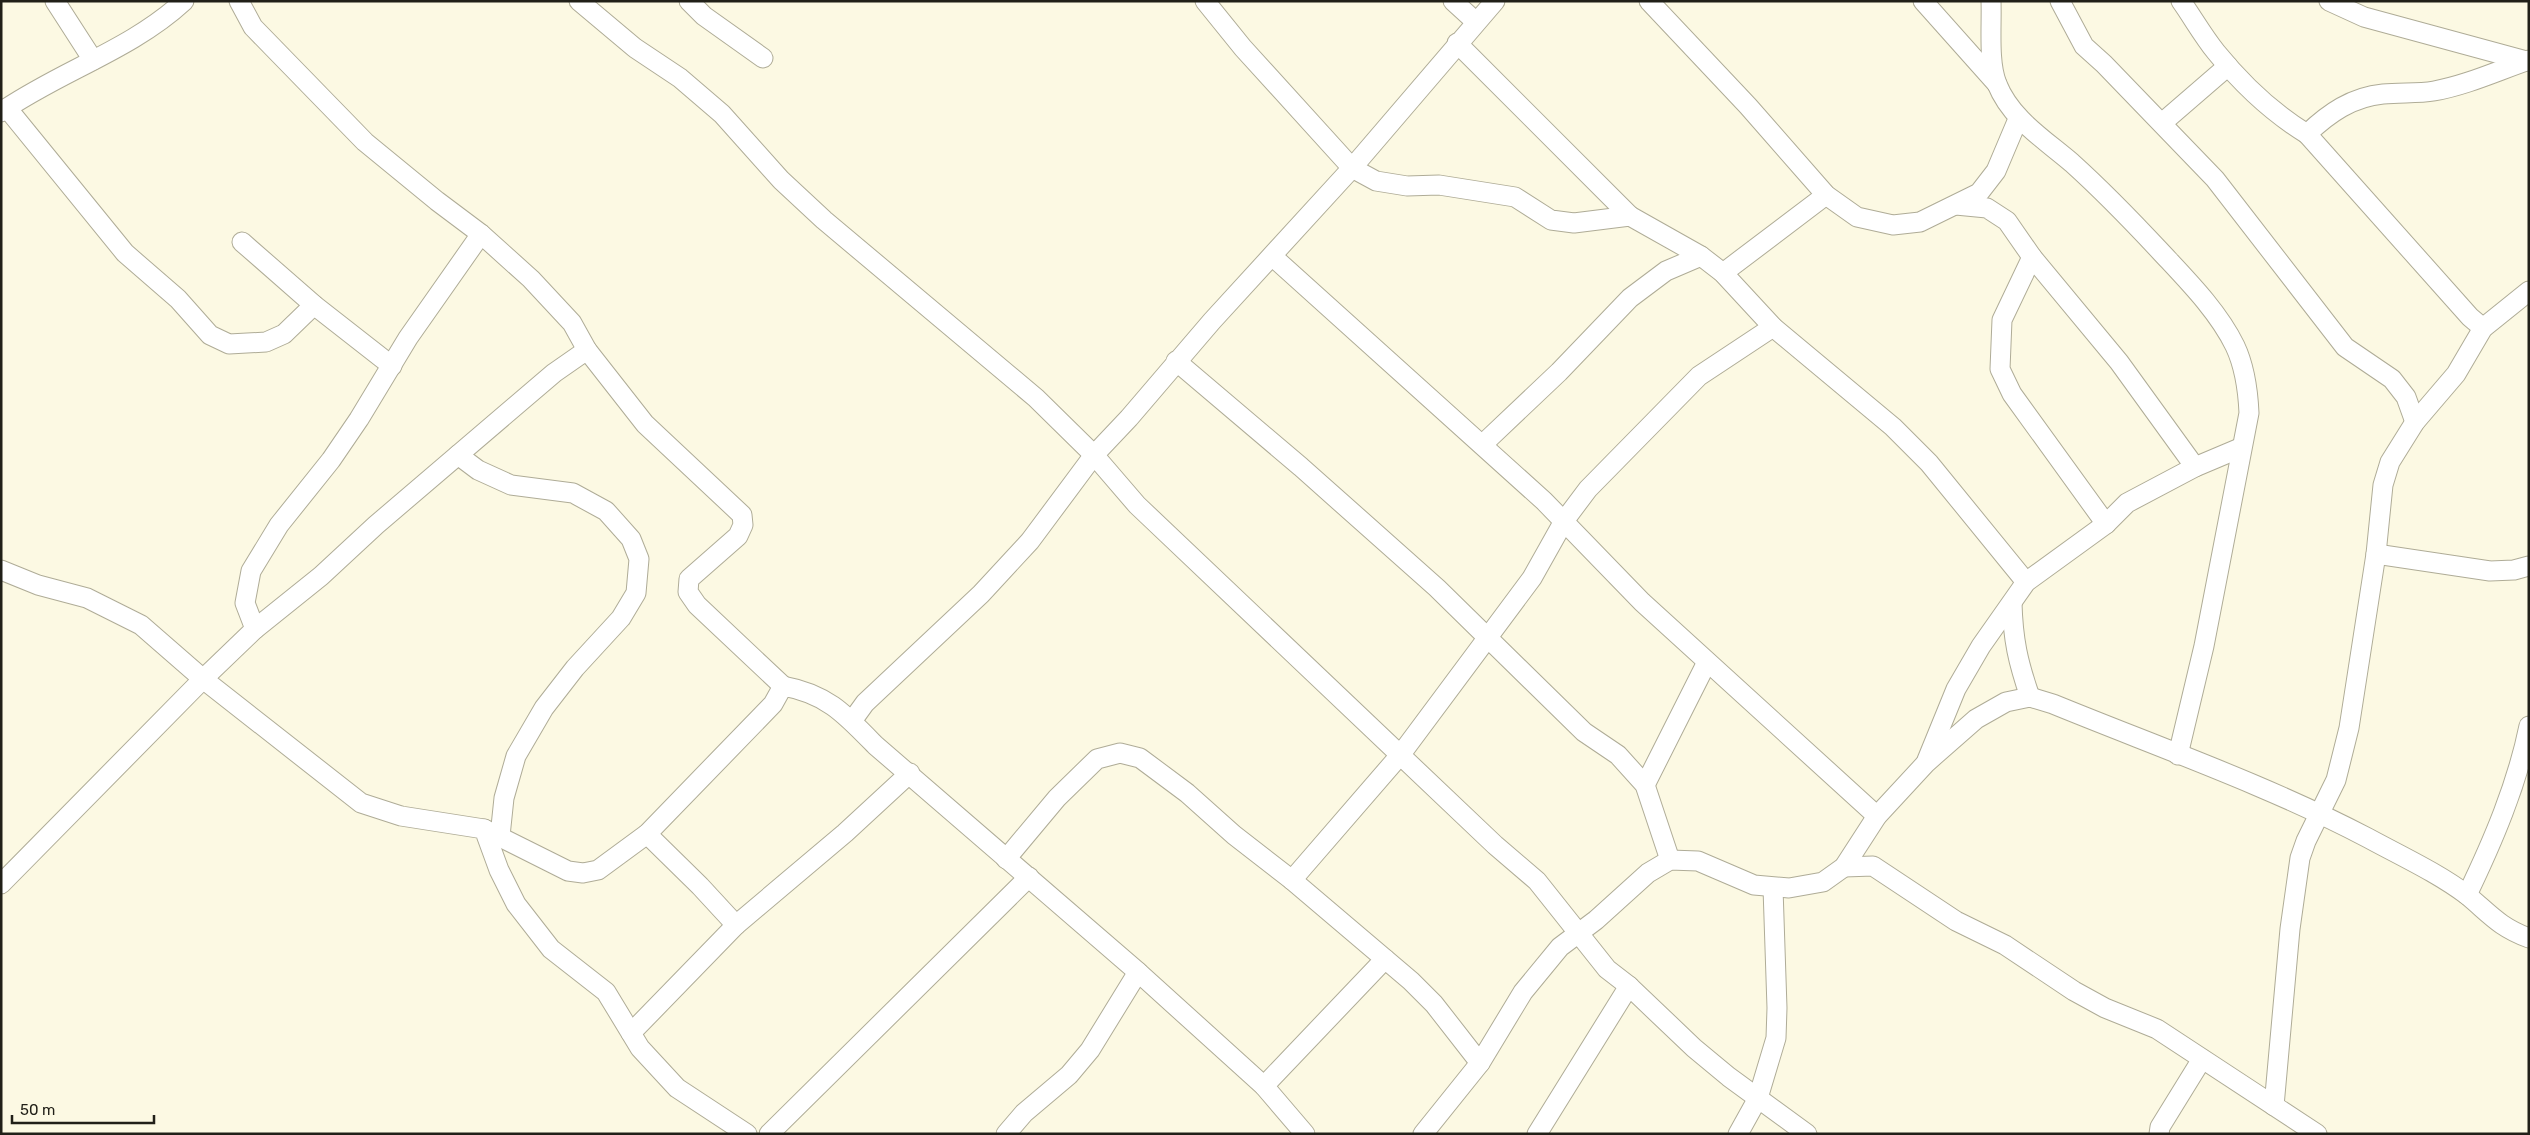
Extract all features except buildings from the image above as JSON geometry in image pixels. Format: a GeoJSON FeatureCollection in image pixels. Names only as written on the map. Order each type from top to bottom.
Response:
{"type":"FeatureCollection","features":[{"type":"Feature","properties":{"kind":"street"},"geometry":{"type":"LineString","coordinates":[[55,1],[93,60]]}},
{"type":"Feature","properties":{"kind":"street"},"geometry":{"type":"LineString","coordinates":[[184,1],[169,15],[134,38],[4,110],[126,253],[178,299],[210,335],[228,344],[266,342],[284,334],[314,305]]}},
{"type":"Feature","properties":{"kind":"street"},"geometry":{"type":"LineString","coordinates":[[238,1],[253,27],[365,142],[481,234],[531,278],[572,322],[587,350],[645,424],[742,516],[743,525],[738,536],[689,579],[688,592],[696,605],[783,686],[821,697],[852,721],[875,745],[910,773],[1006,859],[1138,972],[1264,1086],[1306,1134]]}},
{"type":"Feature","properties":{"kind":"street"},"geometry":{"type":"LineString","coordinates":[[579,1],[635,48],[680,78],[722,114],[781,180],[824,220],[1036,398],[1094,455],[1137,504],[1495,845],[1537,881],[1607,969],[1629,986],[1694,1048],[1729,1077],[1806,1134]]}},
{"type":"Feature","properties":{"kind":"street"},"geometry":{"type":"LineString","coordinates":[[689,1],[704,16],[763,58]]}},
{"type":"Feature","properties":{"kind":"street"},"geometry":{"type":"LineString","coordinates":[[1205,1],[1244,48],[1352,168],[1376,181],[1407,186],[1440,184],[1515,198],[1551,220],[1574,223],[1630,216]]}},
{"type":"Feature","properties":{"kind":"street"},"geometry":{"type":"LineString","coordinates":[[1453,1],[1476,22]]}},
{"type":"Feature","properties":{"kind":"street"},"geometry":{"type":"LineString","coordinates":[[852,721],[866,703],[981,594],[1030,541],[1094,455],[1129,418],[1176,361],[1352,168],[1457,43],[1495,1]]}},
{"type":"Feature","properties":{"kind":"street"},"geometry":{"type":"LineString","coordinates":[[1649,1],[1748,106],[1826,195],[1857,217],[1893,225],[1920,222],[1979,193],[1996,171],[2018,119]]}},
{"type":"Feature","properties":{"kind":"street"},"geometry":{"type":"LineString","coordinates":[[1923,1],[1997,84],[2018,119],[2076,167],[2118,207],[2175,267],[2227,331],[2236,348],[2248,390],[2248,413],[2204,646],[2178,756]]}},
{"type":"Feature","properties":{"kind":"street"},"geometry":{"type":"LineString","coordinates":[[1991,1],[1993,69],[1997,84]]}},
{"type":"Feature","properties":{"kind":"street"},"geometry":{"type":"LineString","coordinates":[[2060,1],[2084,46],[2162,123],[2215,179],[2345,347],[2392,379],[2406,397],[2415,422]]}},
{"type":"Feature","properties":{"kind":"street"},"geometry":{"type":"LineString","coordinates":[[2181,1],[2214,51],[2252,93],[2281,118],[2307,134],[2470,317],[2483,328]]}},
{"type":"Feature","properties":{"kind":"street"},"geometry":{"type":"LineString","coordinates":[[2330,1],[2364,17],[2527,60]]}},
{"type":"Feature","properties":{"kind":"street"},"geometry":{"type":"LineString","coordinates":[[1457,43],[1630,216],[1701,256],[1723,273],[1773,327],[1893,427],[1929,463],[2026,582]]}},
{"type":"Feature","properties":{"kind":"street"},"geometry":{"type":"LineString","coordinates":[[2307,134],[2328,114],[2356,100],[2382,94],[2432,91],[2473,82],[2527,60]]}},
{"type":"Feature","properties":{"kind":"street"},"geometry":{"type":"LineString","coordinates":[[2162,123],[2228,66]]}},
{"type":"Feature","properties":{"kind":"street"},"geometry":{"type":"LineString","coordinates":[[1723,273],[1826,195]]}},
{"type":"Feature","properties":{"kind":"street"},"geometry":{"type":"LineString","coordinates":[[1956,205],[1987,208],[2007,221],[2032,257],[2118,362],[2195,467]]}},
{"type":"Feature","properties":{"kind":"street"},"geometry":{"type":"LineString","coordinates":[[255,629],[245,603],[251,571],[279,525],[331,460],[408,338],[481,234]]}},
{"type":"Feature","properties":{"kind":"street"},"geometry":{"type":"LineString","coordinates":[[242,242],[314,305],[392,366]]}},
{"type":"Feature","properties":{"kind":"street"},"geometry":{"type":"LineString","coordinates":[[1272,256],[1483,444],[1564,521],[1642,602],[1877,816]]}},
{"type":"Feature","properties":{"kind":"street"},"geometry":{"type":"LineString","coordinates":[[1483,444],[1559,372],[1630,298],[1666,271],[1701,256]]}},
{"type":"Feature","properties":{"kind":"street"},"geometry":{"type":"LineString","coordinates":[[2032,257],[2002,320],[2000,369],[2012,394],[2106,524]]}},
{"type":"Feature","properties":{"kind":"street"},"geometry":{"type":"LineString","coordinates":[[2274,1106],[2290,929],[2300,858],[2306,841],[2336,780],[2349,728],[2376,554],[2383,485],[2390,462],[2415,422],[2456,374],[2483,328],[2529,290]]}},
{"type":"Feature","properties":{"kind":"street"},"geometry":{"type":"LineString","coordinates":[[1292,880],[1401,754],[1532,578],[1564,521],[1588,489],[1699,376],[1773,327]]}},
{"type":"Feature","properties":{"kind":"street"},"geometry":{"type":"LineString","coordinates":[[1,884],[202,679],[255,629],[322,576],[376,525],[554,373],[587,350]]}},
{"type":"Feature","properties":{"kind":"street"},"geometry":{"type":"LineString","coordinates":[[1176,361],[1337,499],[1437,588],[1584,732],[1618,755],[1645,786],[1670,860]]}},
{"type":"Feature","properties":{"kind":"street"},"geometry":{"type":"LineString","coordinates":[[1926,763],[1956,689],[1981,646],[2026,582],[2106,524],[2127,503],[2195,467],[2240,448]]}},
{"type":"Feature","properties":{"kind":"street"},"geometry":{"type":"LineString","coordinates":[[458,455],[478,470],[511,485],[573,493],[606,511],[631,539],[639,559],[636,593],[621,618],[575,668],[550,702],[516,756],[492,832],[498,870],[516,904],[551,949],[606,992],[640,1048],[677,1088],[747,1134]]}},
{"type":"Feature","properties":{"kind":"street"},"geometry":{"type":"LineString","coordinates":[[2376,554],[2490,571],[2514,570],[2529,566]]}},
{"type":"Feature","properties":{"kind":"street"},"geometry":{"type":"LineString","coordinates":[[1,570],[38,585],[87,598],[141,625],[202,679],[361,803],[401,816],[492,832],[568,871],[583,873],[598,870],[648,834],[773,704],[783,686]]}},
{"type":"Feature","properties":{"kind":"street"},"geometry":{"type":"LineString","coordinates":[[2012,603],[2016,655],[2030,697]]}},
{"type":"Feature","properties":{"kind":"street"},"geometry":{"type":"LineString","coordinates":[[1645,786],[1707,662]]}},
{"type":"Feature","properties":{"kind":"street"},"geometry":{"type":"LineString","coordinates":[[1423,1134],[1480,1063],[1524,992],[1560,947],[1648,873],[1670,860],[1698,861],[1754,886],[1773,888],[1805,887],[1822,882],[1844,867],[1877,816],[1926,763],[1976,719],[2006,702],[2030,697],[2053,704],[2178,756],[2235,777],[2368,838],[2436,875],[2467,895],[2492,919],[2514,933],[2529,938]]}},
{"type":"Feature","properties":{"kind":"street"},"geometry":{"type":"LineString","coordinates":[[2467,895],[2489,846],[2521,764],[2529,726]]}},
{"type":"Feature","properties":{"kind":"street"},"geometry":{"type":"LineString","coordinates":[[1006,859],[1057,798],[1097,759],[1120,753],[1140,758],[1164,775],[1411,980],[1434,1004],[1480,1063]]}},
{"type":"Feature","properties":{"kind":"street"},"geometry":{"type":"LineString","coordinates":[[631,1034],[736,925],[845,833],[910,773]]}},
{"type":"Feature","properties":{"kind":"street"},"geometry":{"type":"LineString","coordinates":[[648,834],[736,925]]}},
{"type":"Feature","properties":{"kind":"street"},"geometry":{"type":"LineString","coordinates":[[1863,838],[1873,866]]}},
{"type":"Feature","properties":{"kind":"street"},"geometry":{"type":"LineString","coordinates":[[1844,867],[1873,866],[1956,921],[2005,945],[2074,991],[2105,1008],[2157,1029],[2317,1134]]}},
{"type":"Feature","properties":{"kind":"street"},"geometry":{"type":"LineString","coordinates":[[769,1134],[1029,877]]}},
{"type":"Feature","properties":{"kind":"street"},"geometry":{"type":"LineString","coordinates":[[1738,1134],[1758,1098],[1776,1038],[1777,1008],[1773,888]]}},
{"type":"Feature","properties":{"kind":"street"},"geometry":{"type":"LineString","coordinates":[[1264,1086],[1385,959]]}},
{"type":"Feature","properties":{"kind":"street"},"geometry":{"type":"LineString","coordinates":[[1006,1134],[1024,1113],[1069,1075],[1090,1050],[1138,972]]}},
{"type":"Feature","properties":{"kind":"street"},"geometry":{"type":"LineString","coordinates":[[1537,1134],[1629,986]]}},
{"type":"Feature","properties":{"kind":"street"},"geometry":{"type":"LineString","coordinates":[[2159,1134],[2160,1127],[2202,1059]]}}]}
